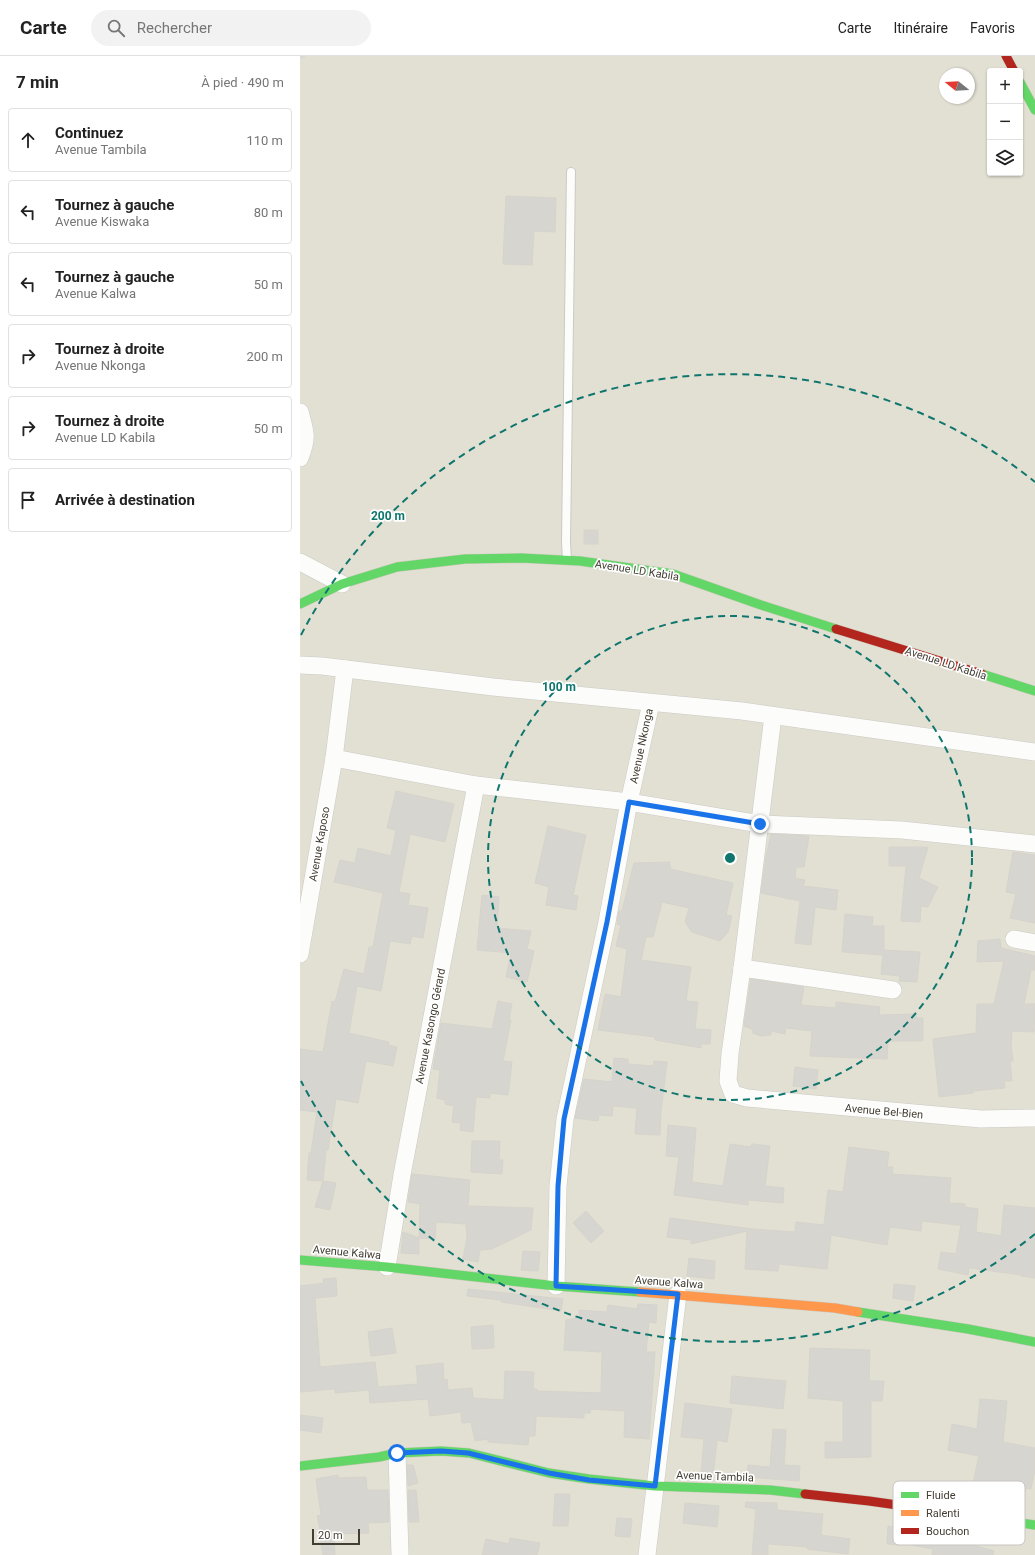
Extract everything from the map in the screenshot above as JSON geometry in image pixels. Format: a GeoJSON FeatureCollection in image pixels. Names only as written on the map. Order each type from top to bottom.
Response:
{"type":"FeatureCollection","features":[{"type":"Feature","properties":{"kind":"main road"},"geometry":{"type":"LineString","coordinates":[[1006,56],[1012,68]]}},
{"type":"Feature","properties":{"kind":"main road"},"geometry":{"type":"LineString","coordinates":[[1023,88],[1035,110]]}},
{"type":"Feature","properties":{"kind":"main road","name":"Avenue LD Kabila"},"geometry":{"type":"LineString","coordinates":[[300,604],[342,584],[397,567],[465,559],[521,558],[567,560],[673,574],[769,607],[1035,691]]}},
{"type":"Feature","properties":{"kind":"main road","name":"Avenue Kalwa"},"geometry":{"type":"LineString","coordinates":[[300,1260],[387,1267],[556,1286],[678,1294],[835,1308],[968,1329],[1035,1342]]}},
{"type":"Feature","properties":{"kind":"main road","name":"Avenue Tambila"},"geometry":{"type":"LineString","coordinates":[[300,1466],[379,1457],[397,1453],[441,1451],[468,1453],[549,1473],[589,1480],[655,1486],[770,1490],[893,1505]]}},
{"type":"Feature","properties":{"kind":"main road","name":"Avenue Tambila"},"geometry":{"type":"LineString","coordinates":[[1025,1524],[1035,1525]]}},
{"type":"Feature","properties":{"kind":"street"},"geometry":{"type":"LineString","coordinates":[[300,412],[305,430],[306,442],[300,458]]}},
{"type":"Feature","properties":{"kind":"street"},"geometry":{"type":"LineString","coordinates":[[300,562],[342,584]]}},
{"type":"Feature","properties":{"kind":"street"},"geometry":{"type":"LineString","coordinates":[[300,665],[345,669],[493,688],[742,711],[1035,752]]}},
{"type":"Feature","properties":{"kind":"street","name":"Avenue Kaposo"},"geometry":{"type":"LineString","coordinates":[[300,954],[334,758],[345,669]]}},
{"type":"Feature","properties":{"kind":"street","name":"Avenue Nkonga"},"geometry":{"type":"LineString","coordinates":[[556,1286],[558,1186],[564,1119],[607,922],[629,802],[651,703]]}},
{"type":"Feature","properties":{"kind":"street"},"geometry":{"type":"LineString","coordinates":[[773,716],[742,968],[893,990]]}},
{"type":"Feature","properties":{"kind":"street"},"geometry":{"type":"LineString","coordinates":[[334,758],[476,785],[629,802],[760,824],[902,830],[1035,844]]}},
{"type":"Feature","properties":{"kind":"street","name":"Avenue Kasongo Gérard"},"geometry":{"type":"LineString","coordinates":[[387,1267],[402,1175],[476,785]]}},
{"type":"Feature","properties":{"kind":"street"},"geometry":{"type":"LineString","coordinates":[[1014,939],[1035,943]]}},
{"type":"Feature","properties":{"kind":"street","name":"Avenue Bel-Bien"},"geometry":{"type":"LineString","coordinates":[[742,968],[730,1054],[728,1081],[733,1094],[747,1098],[981,1120],[1035,1118]]}},
{"type":"Feature","properties":{"kind":"street"},"geometry":{"type":"LineString","coordinates":[[647,1555],[678,1294]]}},
{"type":"Feature","properties":{"kind":"street"},"geometry":{"type":"LineString","coordinates":[[397,1453],[400,1555]]}},
{"type":"Feature","properties":{"kind":"lane"},"geometry":{"type":"LineString","coordinates":[[567,560],[570,172]]}},
{"type":"Feature","properties":{"kind":"shaded area"},"geometry":{"type":"Polygon","coordinates":[[[300,56],[1035,56],[1035,1555],[300,1555],[300,56]]]}},
{"type":"Feature","properties":{"kind":"building"},"geometry":{"type":"Polygon","coordinates":[[[506,196],[556,198],[555,232],[534,231],[532,265],[503,264],[506,196]]]}},
{"type":"Feature","properties":{"kind":"building"},"geometry":{"type":"Polygon","coordinates":[[[584,530],[598,530],[598,544],[584,544],[584,530]]]}},
{"type":"Feature","properties":{"kind":"building"},"geometry":{"type":"Polygon","coordinates":[[[396,791],[454,804],[445,842],[410,834],[399,892],[410,894],[408,905],[428,908],[423,938],[412,936],[410,944],[390,941],[381,991],[357,986],[349,1033],[389,1042],[388,1045],[397,1047],[393,1066],[366,1061],[358,1103],[336,1099],[328,1150],[326,1150],[323,1181],[307,1180],[309,1153],[311,1153],[317,1112],[300,1110],[300,1049],[323,1052],[332,1001],[335,1002],[344,969],[364,974],[369,947],[373,947],[383,893],[334,882],[340,860],[355,863],[358,848],[391,856],[396,830],[387,828],[396,791]]]}},
{"type":"Feature","properties":{"kind":"building"},"geometry":{"type":"Polygon","coordinates":[[[548,826],[586,835],[573,895],[578,896],[576,910],[546,905],[549,887],[535,883],[548,826]]]}},
{"type":"Feature","properties":{"kind":"building"},"geometry":{"type":"Polygon","coordinates":[[[771,834],[809,836],[804,867],[796,867],[795,878],[805,880],[803,886],[838,890],[836,910],[815,907],[811,945],[795,943],[800,901],[761,893],[771,834]]]}},
{"type":"Feature","properties":{"kind":"building"},"geometry":{"type":"Polygon","coordinates":[[[889,847],[928,847],[919,878],[938,887],[928,907],[921,906],[920,922],[901,921],[906,866],[889,866],[889,847]]]}},
{"type":"Feature","properties":{"kind":"building"},"geometry":{"type":"Polygon","coordinates":[[[1013,852],[1035,855],[1035,923],[1010,918],[1016,894],[1006,892],[1013,852]]]}},
{"type":"Feature","properties":{"kind":"building"},"geometry":{"type":"Polygon","coordinates":[[[670,862],[670,869],[733,883],[726,915],[732,916],[728,932],[720,941],[692,932],[685,922],[689,908],[662,902],[653,937],[646,937],[641,960],[691,967],[686,1001],[698,1002],[695,1029],[711,1030],[710,1044],[701,1044],[701,1048],[655,1040],[655,1037],[598,1030],[605,994],[621,997],[627,949],[616,946],[621,925],[617,924],[619,911],[622,911],[634,863],[670,862]]]}},
{"type":"Feature","properties":{"kind":"building"},"geometry":{"type":"Polygon","coordinates":[[[482,895],[499,897],[497,928],[531,931],[527,949],[534,951],[527,982],[506,977],[511,953],[477,950],[482,895]]]}},
{"type":"Feature","properties":{"kind":"building"},"geometry":{"type":"Polygon","coordinates":[[[845,914],[873,917],[872,926],[884,926],[884,950],[920,952],[917,982],[899,981],[900,976],[881,974],[883,955],[842,952],[845,914]]]}},
{"type":"Feature","properties":{"kind":"building"},"geometry":{"type":"Polygon","coordinates":[[[1000,939],[1001,948],[1035,956],[1035,970],[1031,970],[1024,1004],[1035,1004],[1034,1032],[1012,1031],[1011,1045],[1013,1061],[1010,1061],[1012,1081],[1004,1081],[1005,1088],[973,1091],[973,1093],[939,1097],[933,1039],[976,1033],[977,1004],[994,1004],[1004,961],[977,962],[978,941],[1000,939]]]}},
{"type":"Feature","properties":{"kind":"building"},"geometry":{"type":"Polygon","coordinates":[[[751,979],[804,987],[801,1005],[836,1008],[836,1002],[880,1007],[879,1015],[916,1014],[916,1018],[923,1018],[923,1041],[888,1041],[887,1059],[810,1056],[812,1031],[786,1028],[785,1034],[771,1031],[771,1035],[761,1036],[753,1033],[752,1029],[744,1026],[751,979]]]}},
{"type":"Feature","properties":{"kind":"building"},"geometry":{"type":"Polygon","coordinates":[[[498,1001],[512,1004],[509,1020],[511,1020],[503,1061],[512,1062],[508,1095],[490,1093],[490,1098],[476,1097],[473,1132],[460,1130],[461,1123],[452,1122],[454,1106],[445,1104],[445,1100],[437,1098],[440,1070],[433,1069],[441,1023],[492,1029],[498,1001]]]}},
{"type":"Feature","properties":{"kind":"building"},"geometry":{"type":"Polygon","coordinates":[[[614,1058],[628,1059],[628,1064],[653,1066],[654,1061],[667,1062],[661,1111],[660,1135],[635,1134],[637,1108],[613,1106],[612,1116],[599,1115],[598,1121],[575,1118],[584,1079],[612,1082],[614,1058]]]}},
{"type":"Feature","properties":{"kind":"building"},"geometry":{"type":"Polygon","coordinates":[[[795,1067],[818,1070],[816,1089],[793,1086],[795,1067]]]}},
{"type":"Feature","properties":{"kind":"building"},"geometry":{"type":"Polygon","coordinates":[[[668,1125],[696,1128],[692,1182],[723,1186],[730,1144],[751,1147],[752,1144],[770,1146],[765,1186],[784,1188],[783,1203],[748,1200],[748,1205],[674,1195],[679,1157],[666,1156],[668,1125]]]}},
{"type":"Feature","properties":{"kind":"building"},"geometry":{"type":"Polygon","coordinates":[[[472,1141],[500,1141],[499,1160],[503,1160],[502,1174],[471,1172],[472,1141]]]}},
{"type":"Feature","properties":{"kind":"building"},"geometry":{"type":"Polygon","coordinates":[[[849,1147],[889,1152],[887,1167],[893,1167],[892,1174],[951,1178],[949,1203],[965,1204],[965,1207],[978,1209],[976,1232],[1001,1236],[1004,1205],[1035,1208],[1035,1278],[969,1268],[968,1275],[938,1269],[941,1252],[956,1254],[961,1225],[922,1221],[921,1231],[890,1227],[887,1245],[831,1235],[827,1269],[779,1264],[778,1271],[745,1269],[747,1231],[691,1244],[691,1240],[667,1237],[670,1218],[753,1229],[795,1232],[796,1222],[824,1225],[828,1190],[843,1192],[849,1147]]]}},
{"type":"Feature","properties":{"kind":"building"},"geometry":{"type":"Polygon","coordinates":[[[412,1174],[470,1180],[468,1206],[533,1208],[531,1230],[492,1249],[480,1250],[478,1262],[463,1259],[467,1238],[466,1224],[436,1222],[435,1239],[419,1238],[420,1204],[408,1202],[412,1174]]]}},
{"type":"Feature","properties":{"kind":"building"},"geometry":{"type":"Polygon","coordinates":[[[323,1181],[336,1183],[330,1210],[315,1207],[323,1181]]]}},
{"type":"Feature","properties":{"kind":"building"},"geometry":{"type":"Polygon","coordinates":[[[586,1211],[604,1231],[591,1243],[573,1223],[586,1211]]]}},
{"type":"Feature","properties":{"kind":"building"},"geometry":{"type":"Polygon","coordinates":[[[403,1232],[419,1238],[419,1254],[401,1253],[403,1232]]]}},
{"type":"Feature","properties":{"kind":"building"},"geometry":{"type":"Polygon","coordinates":[[[523,1251],[540,1252],[538,1271],[521,1270],[523,1251]]]}},
{"type":"Feature","properties":{"kind":"building"},"geometry":{"type":"Polygon","coordinates":[[[689,1258],[715,1261],[714,1279],[687,1276],[689,1258]]]}},
{"type":"Feature","properties":{"kind":"building"},"geometry":{"type":"Polygon","coordinates":[[[336,1278],[337,1296],[315,1298],[320,1367],[375,1362],[378,1387],[418,1384],[416,1366],[443,1363],[444,1380],[447,1379],[448,1390],[472,1388],[473,1398],[504,1400],[505,1371],[534,1372],[533,1389],[537,1389],[537,1391],[601,1393],[602,1352],[564,1350],[566,1320],[579,1318],[579,1310],[607,1312],[608,1305],[637,1309],[638,1304],[657,1305],[656,1323],[649,1322],[646,1352],[655,1352],[649,1439],[624,1437],[625,1411],[591,1409],[590,1413],[584,1413],[584,1418],[536,1416],[535,1436],[529,1436],[528,1445],[488,1442],[488,1439],[475,1441],[471,1422],[462,1423],[461,1412],[430,1416],[428,1399],[370,1403],[369,1390],[335,1393],[335,1389],[300,1392],[300,1286],[324,1283],[323,1279],[336,1278]]]}},
{"type":"Feature","properties":{"kind":"building"},"geometry":{"type":"Polygon","coordinates":[[[894,1284],[915,1286],[913,1301],[893,1298],[894,1284]]]}},
{"type":"Feature","properties":{"kind":"building"},"geometry":{"type":"Polygon","coordinates":[[[468,1289],[563,1299],[561,1311],[501,1302],[501,1300],[467,1296],[468,1289]]]}},
{"type":"Feature","properties":{"kind":"building"},"geometry":{"type":"Polygon","coordinates":[[[493,1325],[494,1348],[472,1349],[471,1327],[493,1325]]]}},
{"type":"Feature","properties":{"kind":"building"},"geometry":{"type":"Polygon","coordinates":[[[392,1328],[396,1353],[371,1356],[368,1332],[392,1328]]]}},
{"type":"Feature","properties":{"kind":"building"},"geometry":{"type":"Polygon","coordinates":[[[810,1348],[870,1350],[869,1381],[884,1381],[882,1401],[871,1401],[871,1457],[825,1458],[825,1442],[843,1442],[843,1401],[808,1398],[810,1348]]]}},
{"type":"Feature","properties":{"kind":"building"},"geometry":{"type":"Polygon","coordinates":[[[732,1376],[786,1381],[783,1409],[730,1403],[732,1376]]]}},
{"type":"Feature","properties":{"kind":"building"},"geometry":{"type":"Polygon","coordinates":[[[980,1399],[1007,1401],[1003,1442],[1035,1448],[1035,1470],[1031,1489],[1026,1488],[1025,1492],[1025,1481],[973,1481],[979,1456],[948,1450],[952,1424],[977,1429],[980,1399]]]}},
{"type":"Feature","properties":{"kind":"building"},"geometry":{"type":"Polygon","coordinates":[[[685,1403],[732,1409],[727,1442],[717,1440],[713,1476],[701,1475],[704,1439],[681,1437],[685,1403]]]}},
{"type":"Feature","properties":{"kind":"building"},"geometry":{"type":"Polygon","coordinates":[[[300,1415],[323,1418],[321,1433],[300,1430],[300,1415]]]}},
{"type":"Feature","properties":{"kind":"building"},"geometry":{"type":"Polygon","coordinates":[[[773,1429],[786,1430],[784,1465],[800,1466],[799,1481],[747,1477],[748,1465],[770,1467],[773,1429]]]}},
{"type":"Feature","properties":{"kind":"building"},"geometry":{"type":"Polygon","coordinates":[[[407,1465],[413,1465],[418,1483],[408,1486],[407,1465]]]}},
{"type":"Feature","properties":{"kind":"building"},"geometry":{"type":"Polygon","coordinates":[[[338,1475],[339,1478],[366,1477],[367,1490],[388,1490],[389,1522],[368,1523],[369,1533],[334,1534],[335,1555],[323,1555],[320,1537],[322,1537],[317,1516],[321,1515],[316,1479],[338,1475]]]}},
{"type":"Feature","properties":{"kind":"building"},"geometry":{"type":"Polygon","coordinates":[[[408,1490],[416,1490],[419,1522],[409,1522],[408,1490]]]}},
{"type":"Feature","properties":{"kind":"building"},"geometry":{"type":"Polygon","coordinates":[[[555,1494],[570,1494],[568,1526],[553,1526],[555,1494]]]}},
{"type":"Feature","properties":{"kind":"building"},"geometry":{"type":"Polygon","coordinates":[[[746,1502],[777,1503],[777,1510],[823,1514],[821,1535],[850,1539],[848,1554],[807,1549],[807,1547],[768,1544],[768,1555],[752,1555],[756,1509],[745,1507],[746,1502]]]}},
{"type":"Feature","properties":{"kind":"building"},"geometry":{"type":"Polygon","coordinates":[[[685,1503],[719,1506],[717,1527],[683,1523],[685,1503]]]}},
{"type":"Feature","properties":{"kind":"building"},"geometry":{"type":"Polygon","coordinates":[[[617,1518],[632,1519],[630,1537],[615,1536],[617,1518]]]}},
{"type":"Feature","properties":{"kind":"building"},"geometry":{"type":"Polygon","coordinates":[[[888,1526],[893,1527],[893,1544],[887,1544],[888,1526]]]}},
{"type":"Feature","properties":{"kind":"building"},"geometry":{"type":"Polygon","coordinates":[[[510,1538],[540,1543],[537,1555],[482,1555],[486,1539],[509,1544],[510,1538]]]}},
{"type":"Feature","properties":{"kind":"building"},"geometry":{"type":"Polygon","coordinates":[[[911,1545],[973,1545],[994,1551],[993,1555],[932,1555],[933,1549],[911,1545]]]}},
{"type":"Feature","properties":{"kind":"railway"},"geometry":{"type":"LineString","coordinates":[[300,57],[308,56]]}},
{"type":"Feature","properties":{"kind":"traffic: fast"},"geometry":{"type":"LineString","coordinates":[[1023,88],[1035,110]]}},
{"type":"Feature","properties":{"kind":"traffic: fast"},"geometry":{"type":"LineString","coordinates":[[300,604],[342,584],[397,567],[465,559],[521,558],[580,561],[673,574],[761,605],[836,629]]}},
{"type":"Feature","properties":{"kind":"traffic: fast"},"geometry":{"type":"LineString","coordinates":[[982,674],[1035,691]]}},
{"type":"Feature","properties":{"kind":"traffic: fast"},"geometry":{"type":"LineString","coordinates":[[300,1260],[387,1267],[556,1286],[640,1292]]}},
{"type":"Feature","properties":{"kind":"traffic: fast"},"geometry":{"type":"LineString","coordinates":[[858,1312],[968,1329],[1035,1342]]}},
{"type":"Feature","properties":{"kind":"traffic: fast"},"geometry":{"type":"LineString","coordinates":[[300,1466],[379,1457],[397,1453],[441,1451],[469,1453],[549,1473],[589,1479],[655,1486],[770,1490],[805,1494]]}},
{"type":"Feature","properties":{"kind":"traffic: fast"},"geometry":{"type":"LineString","coordinates":[[1025,1524],[1035,1525]]}},
{"type":"Feature","properties":{"kind":"traffic: slow"},"geometry":{"type":"LineString","coordinates":[[640,1292],[835,1308],[858,1312]]}},
{"type":"Feature","properties":{"kind":"traffic: jam"},"geometry":{"type":"LineString","coordinates":[[1006,56],[1012,68]]}},
{"type":"Feature","properties":{"kind":"traffic: jam"},"geometry":{"type":"LineString","coordinates":[[836,629],[982,674]]}},
{"type":"Feature","properties":{"kind":"traffic: jam"},"geometry":{"type":"LineString","coordinates":[[805,1494],[893,1504]]}},
{"type":"Feature","properties":{"kind":"route"},"geometry":{"type":"LineString","coordinates":[[397,1453],[441,1451],[468,1453],[549,1473],[589,1480],[655,1486],[678,1294],[556,1286],[558,1186],[564,1119],[607,922],[629,802],[760,824]]}}]}
